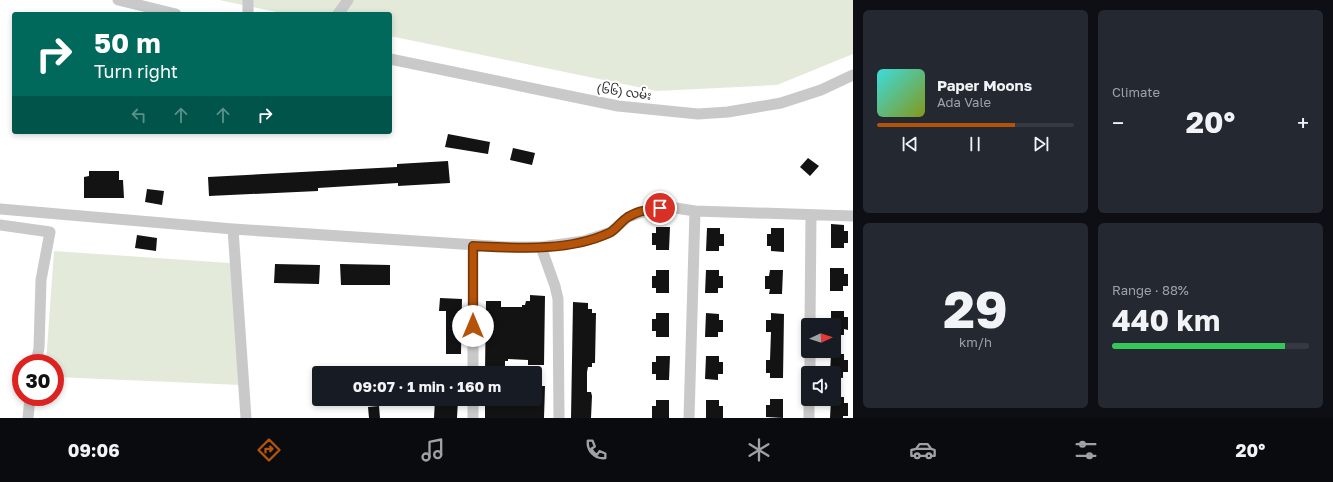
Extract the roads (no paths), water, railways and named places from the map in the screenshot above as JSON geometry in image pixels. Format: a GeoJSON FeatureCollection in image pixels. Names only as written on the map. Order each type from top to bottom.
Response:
{"type":"FeatureCollection","features":[{"type":"Feature","properties":{"kind":"street"},"geometry":{"type":"LineString","coordinates":[[118,0],[168,12]]}},
{"type":"Feature","properties":{"kind":"street"},"geometry":{"type":"LineString","coordinates":[[248,0],[248,12]]}},
{"type":"Feature","properties":{"kind":"street"},"geometry":{"type":"LineString","coordinates":[[339,12],[348,0]]}},
{"type":"Feature","properties":{"kind":"street","name":"(၆၆) လမ်း"},"geometry":{"type":"LineString","coordinates":[[392,59],[618,106],[698,114],[728,112],[781,103],[821,90],[853,75]]}},
{"type":"Feature","properties":{"kind":"street"},"geometry":{"type":"LineString","coordinates":[[0,209],[233,229],[473,246],[541,247],[584,241],[611,232],[628,216],[652,209],[669,207],[695,211],[810,216],[853,216]]}},
{"type":"Feature","properties":{"kind":"street"},"geometry":{"type":"LineString","coordinates":[[690,418],[695,211]]}},
{"type":"Feature","properties":{"kind":"street"},"geometry":{"type":"LineString","coordinates":[[810,216],[810,318]]}},
{"type":"Feature","properties":{"kind":"street"},"geometry":{"type":"LineString","coordinates":[[0,225],[50,232],[41,280],[38,354]]}},
{"type":"Feature","properties":{"kind":"street"},"geometry":{"type":"LineString","coordinates":[[233,229],[246,418]]}},
{"type":"Feature","properties":{"kind":"street"},"geometry":{"type":"LineString","coordinates":[[473,246],[473,366]]}},
{"type":"Feature","properties":{"kind":"street"},"geometry":{"type":"LineString","coordinates":[[541,247],[556,286],[558,299],[560,418]]}},
{"type":"Feature","properties":{"kind":"street"},"geometry":{"type":"LineString","coordinates":[[28,418],[29,406]]}},
{"type":"Feature","properties":{"kind":"street"},"geometry":{"type":"LineString","coordinates":[[473,406],[473,418]]}},
{"type":"Feature","properties":{"kind":"street"},"geometry":{"type":"LineString","coordinates":[[809,418],[810,406]]}}]}
